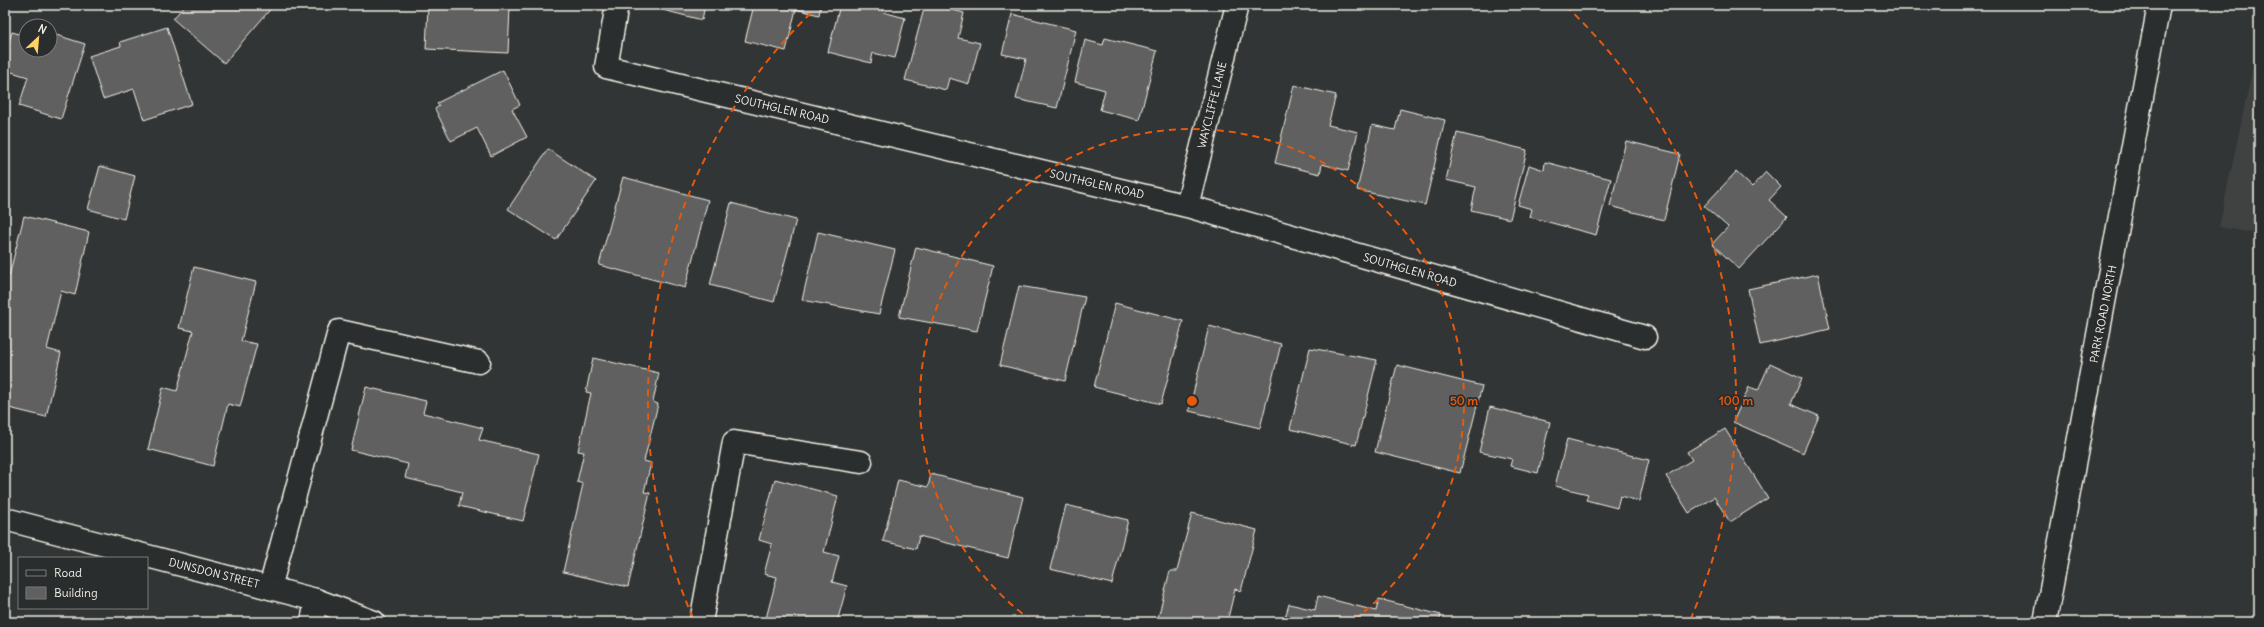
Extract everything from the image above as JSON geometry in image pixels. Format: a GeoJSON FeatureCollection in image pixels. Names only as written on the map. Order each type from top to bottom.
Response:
{"type":"FeatureCollection","features":[{"type":"Feature","properties":{"kind":"street","name":"SOUTHGLEN ROAD"},"geometry":{"type":"LineString","coordinates":[[617,5],[606,67],[1187,206],[1645,337]]}},
{"type":"Feature","properties":{"kind":"street","name":"WAYCLIFFE LANE"},"geometry":{"type":"LineString","coordinates":[[1187,206],[1237,5]]}},
{"type":"Feature","properties":{"kind":"street","name":"PARK ROAD NORTH"},"geometry":{"type":"LineString","coordinates":[[2045,622],[2159,5]]}},
{"type":"Feature","properties":{"kind":"street"},"geometry":{"type":"LineString","coordinates":[[270,588],[339,331],[480,362]]}},
{"type":"Feature","properties":{"kind":"street"},"geometry":{"type":"LineString","coordinates":[[701,622],[734,442],[861,462]]}},
{"type":"Feature","properties":{"kind":"street","name":"DUNSDON STREET"},"geometry":{"type":"LineString","coordinates":[[5,519],[316,600],[374,622]]}},
{"type":"Feature","properties":{"kind":"street"},"geometry":{"type":"LineString","coordinates":[[312,622],[316,600]]}},
{"type":"Feature","properties":{"kind":"shaded area"},"geometry":{"type":"Polygon","coordinates":[[[2259,38],[2259,234],[2219,227],[2259,38]]]}},
{"type":"Feature","properties":{"kind":"building"},"geometry":{"type":"Polygon","coordinates":[[[185,5],[274,5],[224,63],[173,19],[185,5]]]}},
{"type":"Feature","properties":{"kind":"building"},"geometry":{"type":"Polygon","coordinates":[[[458,5],[503,5],[503,8],[510,8],[508,53],[426,49],[428,6],[457,7],[458,5]]]}},
{"type":"Feature","properties":{"kind":"building"},"geometry":{"type":"Polygon","coordinates":[[[664,5],[705,5],[702,20],[663,10],[664,5]]]}},
{"type":"Feature","properties":{"kind":"building"},"geometry":{"type":"Polygon","coordinates":[[[754,5],[821,5],[819,15],[796,9],[786,51],[745,41],[754,5]]]}},
{"type":"Feature","properties":{"kind":"building"},"geometry":{"type":"Polygon","coordinates":[[[840,5],[885,5],[883,12],[905,18],[895,58],[873,53],[871,63],[828,52],[840,5]]]}},
{"type":"Feature","properties":{"kind":"building"},"geometry":{"type":"Polygon","coordinates":[[[925,5],[934,5],[964,13],[958,38],[980,43],[969,84],[949,78],[946,90],[905,80],[925,5]]]}},
{"type":"Feature","properties":{"kind":"building"},"geometry":{"type":"Polygon","coordinates":[[[1012,14],[1076,30],[1057,108],[1016,99],[1026,59],[1002,54],[1012,14]]]}},
{"type":"Feature","properties":{"kind":"building"},"geometry":{"type":"Polygon","coordinates":[[[167,27],[192,104],[144,120],[134,89],[103,99],[89,56],[121,46],[120,42],[167,27]]]}},
{"type":"Feature","properties":{"kind":"building"},"geometry":{"type":"Polygon","coordinates":[[[12,32],[18,34],[18,58],[58,58],[58,36],[85,44],[61,119],[19,106],[28,77],[5,70],[5,54],[12,32]]]}},
{"type":"Feature","properties":{"kind":"building"},"geometry":{"type":"Polygon","coordinates":[[[1105,38],[1157,51],[1139,120],[1100,110],[1105,90],[1075,82],[1085,40],[1103,45],[1105,38]]]}},
{"type":"Feature","properties":{"kind":"building"},"geometry":{"type":"Polygon","coordinates":[[[503,70],[520,105],[512,109],[527,137],[491,156],[477,128],[451,141],[435,109],[439,106],[437,103],[503,70]]]}},
{"type":"Feature","properties":{"kind":"building"},"geometry":{"type":"Polygon","coordinates":[[[1294,85],[1336,95],[1328,125],[1358,132],[1348,171],[1322,164],[1320,174],[1275,163],[1294,85]]]}},
{"type":"Feature","properties":{"kind":"building"},"geometry":{"type":"Polygon","coordinates":[[[1400,109],[1445,120],[1425,205],[1357,190],[1372,125],[1395,130],[1400,109]]]}},
{"type":"Feature","properties":{"kind":"building"},"geometry":{"type":"Polygon","coordinates":[[[1457,133],[1527,150],[1510,219],[1471,210],[1476,187],[1446,180],[1457,133]]]}},
{"type":"Feature","properties":{"kind":"building"},"geometry":{"type":"Polygon","coordinates":[[[1626,141],[1680,154],[1664,220],[1610,206],[1626,141]]]}},
{"type":"Feature","properties":{"kind":"building"},"geometry":{"type":"Polygon","coordinates":[[[548,149],[596,181],[556,240],[508,209],[548,149]]]}},
{"type":"Feature","properties":{"kind":"building"},"geometry":{"type":"Polygon","coordinates":[[[1545,162],[1611,179],[1596,235],[1530,217],[1532,209],[1518,205],[1529,165],[1544,170],[1545,162]]]}},
{"type":"Feature","properties":{"kind":"building"},"geometry":{"type":"Polygon","coordinates":[[[100,166],[135,176],[124,219],[88,209],[100,166]]]}},
{"type":"Feature","properties":{"kind":"building"},"geometry":{"type":"Polygon","coordinates":[[[1736,172],[1752,187],[1766,172],[1781,187],[1769,200],[1787,217],[1739,269],[1712,244],[1728,227],[1704,206],[1736,172]]]}},
{"type":"Feature","properties":{"kind":"building"},"geometry":{"type":"Polygon","coordinates":[[[623,177],[708,200],[685,288],[599,265],[623,177]]]}},
{"type":"Feature","properties":{"kind":"building"},"geometry":{"type":"Polygon","coordinates":[[[731,203],[796,220],[774,302],[710,285],[731,203]]]}},
{"type":"Feature","properties":{"kind":"building"},"geometry":{"type":"Polygon","coordinates":[[[24,216],[89,232],[75,295],[61,291],[47,349],[61,353],[46,417],[5,407],[5,275],[9,276],[24,216]]]}},
{"type":"Feature","properties":{"kind":"building"},"geometry":{"type":"Polygon","coordinates":[[[818,232],[895,250],[879,314],[802,300],[818,232]]]}},
{"type":"Feature","properties":{"kind":"building"},"geometry":{"type":"Polygon","coordinates":[[[916,247],[993,266],[977,331],[899,317],[916,247]]]}},
{"type":"Feature","properties":{"kind":"building"},"geometry":{"type":"Polygon","coordinates":[[[194,267],[256,282],[241,341],[257,344],[240,407],[228,404],[213,466],[148,449],[163,387],[177,391],[193,331],[179,328],[194,267]]]}},
{"type":"Feature","properties":{"kind":"building"},"geometry":{"type":"Polygon","coordinates":[[[1818,274],[1830,329],[1760,345],[1748,289],[1818,274]]]}},
{"type":"Feature","properties":{"kind":"building"},"geometry":{"type":"Polygon","coordinates":[[[1019,286],[1085,297],[1065,381],[1000,365],[1019,286]]]}},
{"type":"Feature","properties":{"kind":"building"},"geometry":{"type":"Polygon","coordinates":[[[1115,303],[1183,321],[1161,404],[1094,387],[1115,303]]]}},
{"type":"Feature","properties":{"kind":"building"},"geometry":{"type":"Polygon","coordinates":[[[1209,326],[1281,344],[1260,428],[1189,411],[1209,326]]]}},
{"type":"Feature","properties":{"kind":"building"},"geometry":{"type":"Polygon","coordinates":[[[1310,348],[1377,360],[1356,445],[1290,429],[1310,348]]]}},
{"type":"Feature","properties":{"kind":"building"},"geometry":{"type":"Polygon","coordinates":[[[593,358],[659,373],[653,402],[658,404],[644,461],[651,463],[644,492],[650,493],[628,587],[563,572],[583,484],[577,482],[584,452],[578,451],[591,393],[586,392],[593,358]]]}},
{"type":"Feature","properties":{"kind":"building"},"geometry":{"type":"Polygon","coordinates":[[[1770,363],[1802,378],[1791,404],[1819,416],[1803,453],[1733,422],[1749,387],[1758,390],[1770,363]]]}},
{"type":"Feature","properties":{"kind":"building"},"geometry":{"type":"Polygon","coordinates":[[[1397,365],[1482,386],[1460,473],[1375,452],[1397,365]]]}},
{"type":"Feature","properties":{"kind":"building"},"geometry":{"type":"Polygon","coordinates":[[[366,387],[426,401],[423,413],[483,428],[479,440],[539,454],[523,521],[459,506],[462,492],[405,478],[408,464],[351,450],[366,387]]]}},
{"type":"Feature","properties":{"kind":"building"},"geometry":{"type":"Polygon","coordinates":[[[1490,407],[1550,422],[1538,473],[1510,466],[1512,459],[1479,452],[1490,407]]]}},
{"type":"Feature","properties":{"kind":"building"},"geometry":{"type":"Polygon","coordinates":[[[1725,429],[1768,498],[1730,522],[1714,497],[1689,513],[1666,476],[1692,460],[1687,452],[1725,429]]]}},
{"type":"Feature","properties":{"kind":"building"},"geometry":{"type":"Polygon","coordinates":[[[1567,439],[1649,460],[1639,501],[1620,496],[1617,508],[1586,500],[1588,494],[1555,486],[1567,439]]]}},
{"type":"Feature","properties":{"kind":"building"},"geometry":{"type":"Polygon","coordinates":[[[931,474],[1023,497],[1008,558],[919,536],[916,549],[883,541],[898,480],[928,487],[931,474]]]}},
{"type":"Feature","properties":{"kind":"building"},"geometry":{"type":"Polygon","coordinates":[[[775,479],[838,496],[824,552],[839,556],[832,582],[847,586],[837,622],[765,622],[777,577],[764,574],[772,544],[759,540],[775,479]]]}},
{"type":"Feature","properties":{"kind":"building"},"geometry":{"type":"Polygon","coordinates":[[[1066,505],[1128,520],[1112,584],[1050,569],[1066,505]]]}},
{"type":"Feature","properties":{"kind":"building"},"geometry":{"type":"Polygon","coordinates":[[[1192,513],[1257,530],[1241,591],[1235,589],[1227,622],[1157,622],[1170,571],[1177,571],[1192,513]]]}},
{"type":"Feature","properties":{"kind":"building"},"geometry":{"type":"Polygon","coordinates":[[[1318,596],[1376,611],[1379,599],[1441,615],[1439,622],[1284,622],[1289,604],[1315,610],[1318,596]]]}}]}
